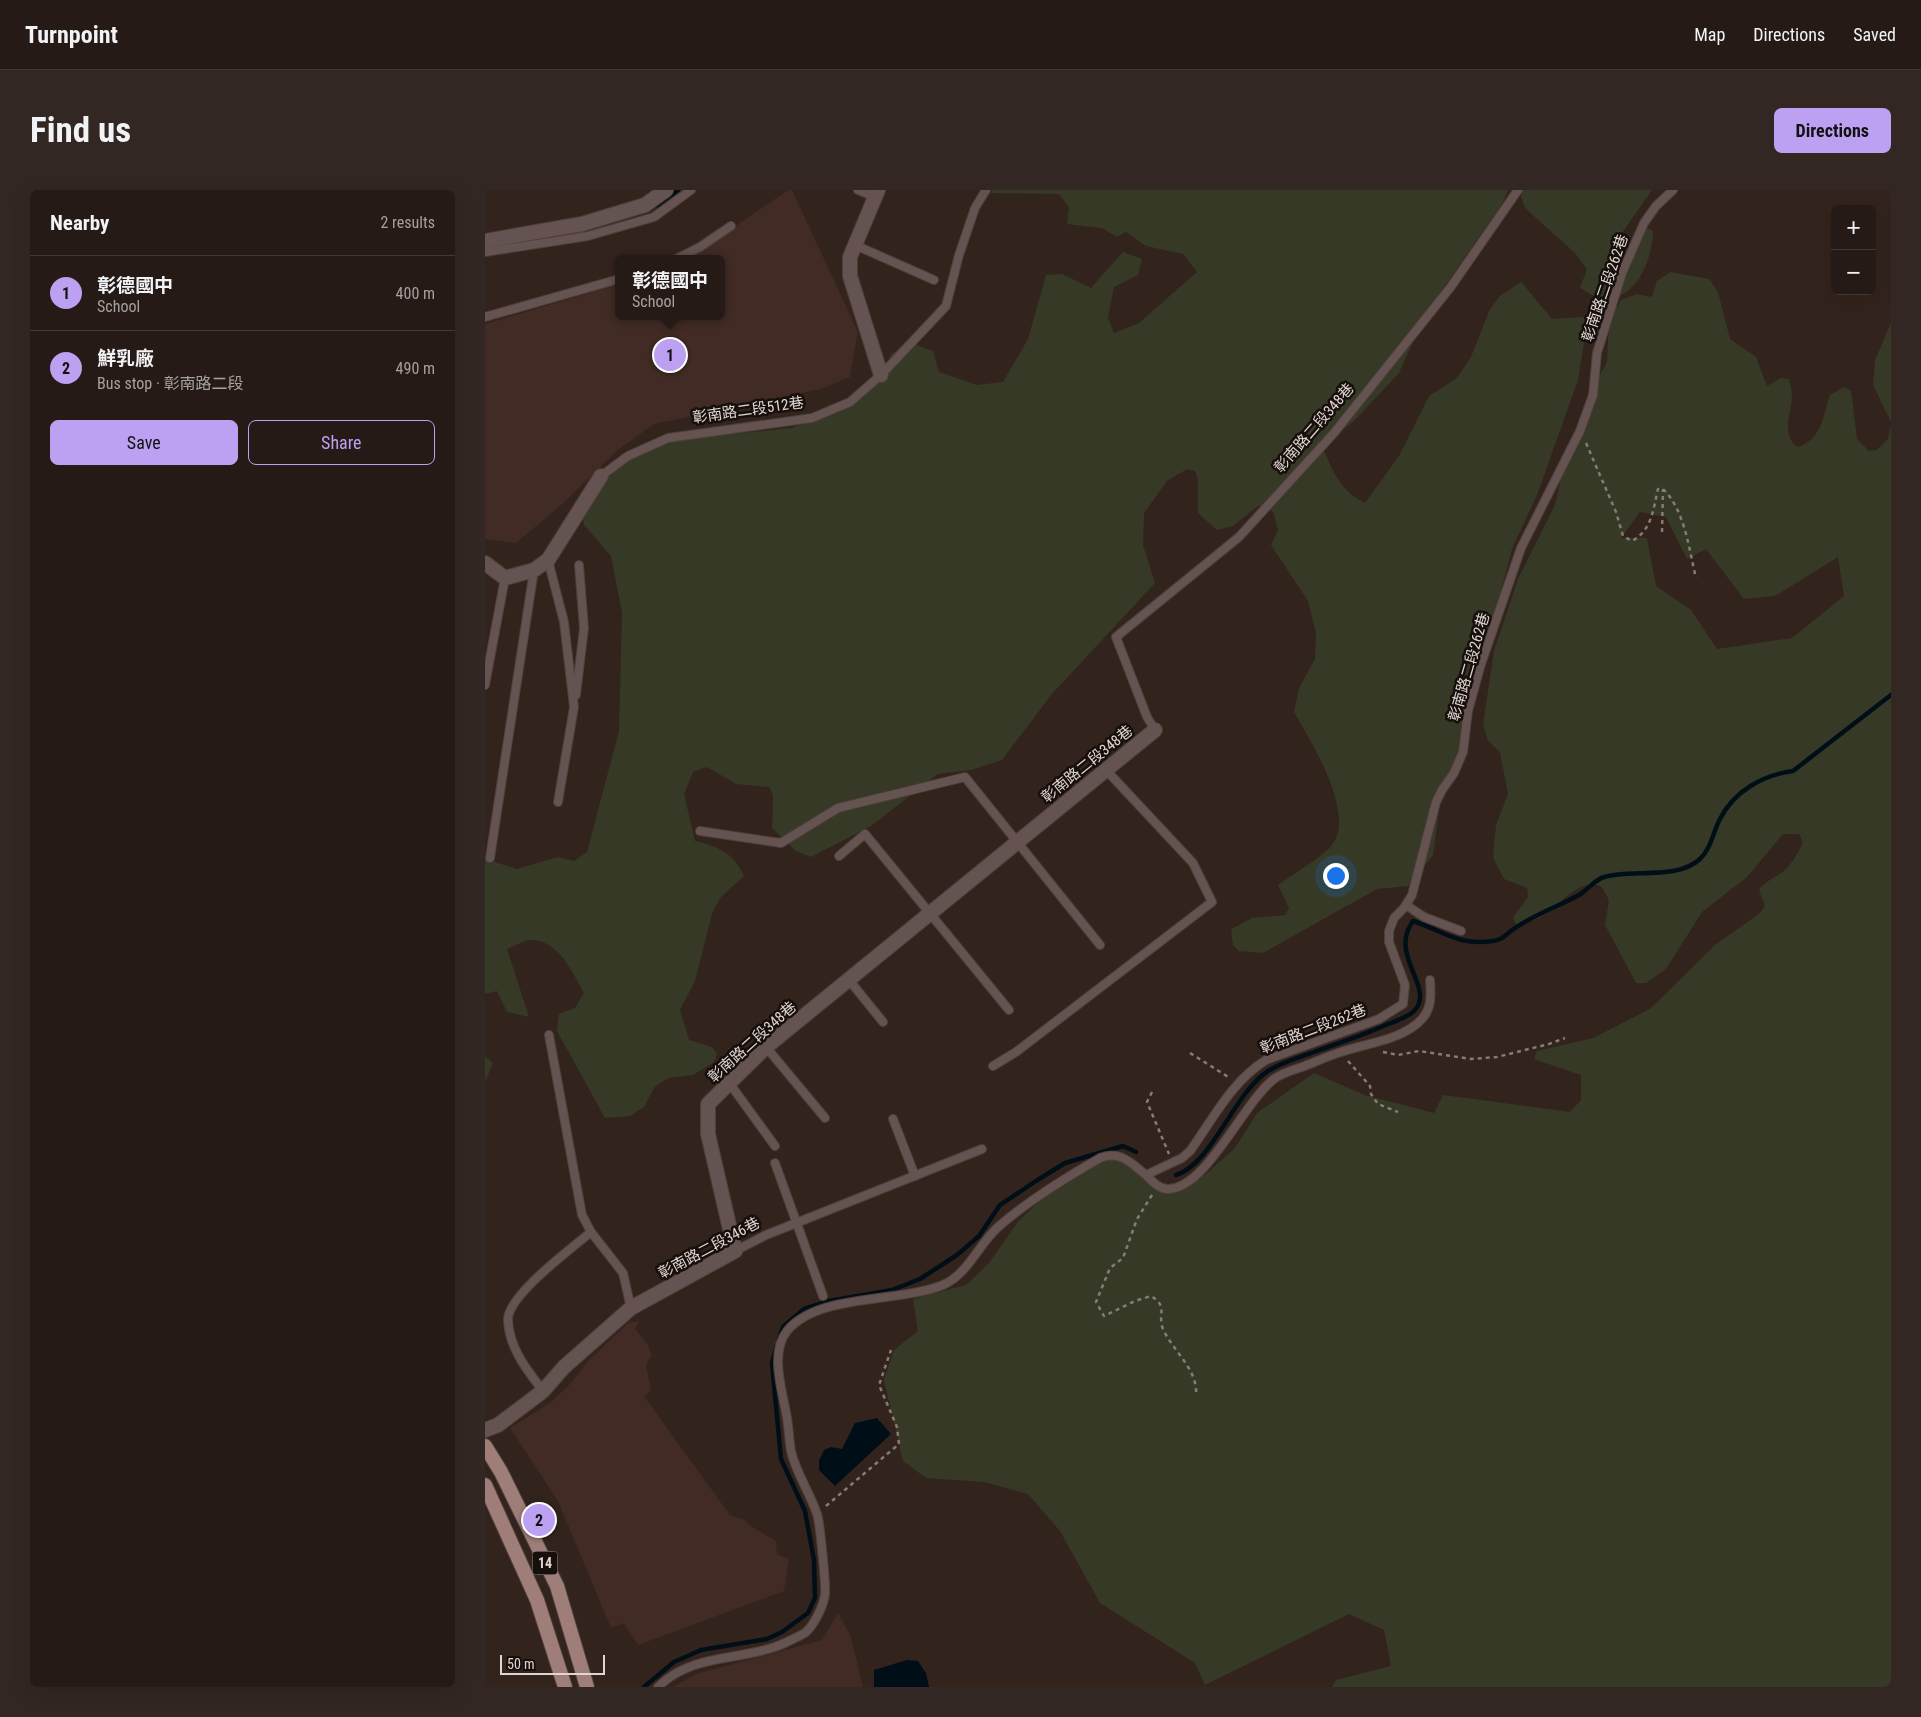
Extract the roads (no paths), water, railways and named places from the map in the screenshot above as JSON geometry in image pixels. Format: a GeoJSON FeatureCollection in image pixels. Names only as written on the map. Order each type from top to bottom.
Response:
{"type":"FeatureCollection","features":[{"type":"Feature","properties":{"kind":"main road","name":"14"},"geometry":{"type":"LineString","coordinates":[[485,1446],[501,1472],[557,1586],[587,1687]]}},
{"type":"Feature","properties":{"kind":"main road","name":"14"},"geometry":{"type":"LineString","coordinates":[[485,1485],[537,1600],[565,1687]]}},
{"type":"Feature","properties":{"kind":"main road"},"geometry":{"type":"LineString","coordinates":[[509,1537],[527,1527]]}},
{"type":"Feature","properties":{"kind":"street"},"geometry":{"type":"LineString","coordinates":[[485,241],[582,224],[645,204],[666,190]]}},
{"type":"Feature","properties":{"kind":"street"},"geometry":{"type":"LineString","coordinates":[[877,194],[849,257],[850,276],[881,375]]}},
{"type":"Feature","properties":{"kind":"street","name":"彰南路二段512巷"},"geometry":{"type":"LineString","coordinates":[[505,578],[534,570],[548,560],[601,476]]}},
{"type":"Feature","properties":{"kind":"street"},"geometry":{"type":"LineString","coordinates":[[485,563],[505,578]]}},
{"type":"Feature","properties":{"kind":"street","name":"彰南路二段348巷"},"geometry":{"type":"LineString","coordinates":[[735,1251],[708,1134],[708,1104],[766,1047],[1155,730]]}},
{"type":"Feature","properties":{"kind":"street","name":"彰南路二段346巷"},"geometry":{"type":"LineString","coordinates":[[485,1430],[497,1426],[543,1392],[565,1367],[631,1308],[735,1251]]}},
{"type":"Feature","properties":{"kind":"lane"},"geometry":{"type":"LineString","coordinates":[[485,252],[588,236],[654,217],[691,190]]}},
{"type":"Feature","properties":{"kind":"lane"},"geometry":{"type":"LineString","coordinates":[[858,190],[877,194]]}},
{"type":"Feature","properties":{"kind":"lane","name":"彰南路二段512巷"},"geometry":{"type":"LineString","coordinates":[[601,476],[629,456],[667,438],[812,418],[850,402],[881,375],[945,306],[959,255],[975,208],[986,190]]}},
{"type":"Feature","properties":{"kind":"lane","name":"彰南路二段348巷"},"geometry":{"type":"LineString","coordinates":[[1155,730],[1147,717],[1117,637],[1239,537],[1334,433],[1450,288],[1518,190]]}},
{"type":"Feature","properties":{"kind":"lane","name":"彰南路二段262巷"},"geometry":{"type":"LineString","coordinates":[[1146,1175],[1173,1163],[1190,1151],[1237,1083],[1252,1069],[1266,1060],[1379,1018],[1403,1004],[1405,985],[1389,942],[1389,932],[1394,918],[1406,905],[1417,880],[1437,802],[1442,790],[1454,773],[1463,752],[1468,711],[1481,664],[1521,548],[1579,431],[1593,395],[1597,353],[1622,273],[1644,222],[1656,206],[1673,190]]}},
{"type":"Feature","properties":{"kind":"lane"},"geometry":{"type":"LineString","coordinates":[[684,255],[700,247],[731,226]]}},
{"type":"Feature","properties":{"kind":"lane"},"geometry":{"type":"LineString","coordinates":[[855,245],[934,280]]}},
{"type":"Feature","properties":{"kind":"lane"},"geometry":{"type":"LineString","coordinates":[[485,317],[615,280]]}},
{"type":"Feature","properties":{"kind":"lane"},"geometry":{"type":"LineString","coordinates":[[548,560],[564,622],[574,707]]}},
{"type":"Feature","properties":{"kind":"lane"},"geometry":{"type":"LineString","coordinates":[[558,802],[574,707],[584,628],[579,565]]}},
{"type":"Feature","properties":{"kind":"lane"},"geometry":{"type":"LineString","coordinates":[[490,858],[534,570]]}},
{"type":"Feature","properties":{"kind":"lane"},"geometry":{"type":"LineString","coordinates":[[485,685],[505,578]]}},
{"type":"Feature","properties":{"kind":"lane"},"geometry":{"type":"LineString","coordinates":[[993,1066],[1016,1052],[1212,902],[1193,863],[1106,770]]}},
{"type":"Feature","properties":{"kind":"lane"},"geometry":{"type":"LineString","coordinates":[[700,831],[781,842],[838,808],[965,777],[1016,843],[1100,945]]}},
{"type":"Feature","properties":{"kind":"lane"},"geometry":{"type":"LineString","coordinates":[[839,856],[865,834],[1009,1010]]}},
{"type":"Feature","properties":{"kind":"lane"},"geometry":{"type":"LineString","coordinates":[[1406,905],[1424,917],[1461,931]]}},
{"type":"Feature","properties":{"kind":"lane"},"geometry":{"type":"LineString","coordinates":[[849,980],[883,1022]]}},
{"type":"Feature","properties":{"kind":"lane"},"geometry":{"type":"LineString","coordinates":[[658,1687],[670,1675],[696,1663],[776,1648],[806,1632],[817,1614],[825,1595],[818,1516],[791,1453],[778,1364],[787,1332],[801,1319],[818,1310],[839,1304],[913,1293],[954,1279],[985,1239],[1006,1220],[1071,1174],[1108,1154],[1117,1155],[1128,1160],[1160,1187],[1167,1189],[1188,1184],[1201,1173],[1257,1096],[1275,1078],[1340,1052],[1400,1034],[1423,1018],[1431,1002],[1430,980]]}},
{"type":"Feature","properties":{"kind":"lane"},"geometry":{"type":"LineString","coordinates":[[549,1035],[582,1215],[591,1232],[623,1273],[631,1308]]}},
{"type":"Feature","properties":{"kind":"lane"},"geometry":{"type":"LineString","coordinates":[[766,1047],[825,1118]]}},
{"type":"Feature","properties":{"kind":"lane"},"geometry":{"type":"LineString","coordinates":[[730,1084],[775,1146]]}},
{"type":"Feature","properties":{"kind":"lane"},"geometry":{"type":"LineString","coordinates":[[893,1119],[915,1176]]}},
{"type":"Feature","properties":{"kind":"lane","name":"彰南路二段346巷"},"geometry":{"type":"LineString","coordinates":[[735,1251],[766,1235],[981,1149]]}},
{"type":"Feature","properties":{"kind":"lane"},"geometry":{"type":"LineString","coordinates":[[775,1163],[823,1296]]}},
{"type":"Feature","properties":{"kind":"lane"},"geometry":{"type":"LineString","coordinates":[[543,1392],[519,1359],[507,1318],[521,1292],[591,1232]]}},
{"type":"Feature","properties":{"kind":"waterway"},"geometry":{"type":"LineString","coordinates":[[657,205],[678,190]]}},
{"type":"Feature","properties":{"kind":"waterway"},"geometry":{"type":"LineString","coordinates":[[1176,1175],[1189,1168],[1201,1157],[1244,1095],[1268,1071],[1284,1063],[1398,1020],[1415,1010],[1420,1001],[1420,991],[1408,958],[1406,946],[1407,934],[1413,921],[1460,940],[1480,942],[1496,940],[1528,920],[1579,895],[1597,880],[1604,877],[1627,873],[1666,872],[1690,866],[1704,855],[1720,819],[1733,800],[1741,793],[1771,776],[1793,771],[1891,695]]}},
{"type":"Feature","properties":{"kind":"waterway"},"geometry":{"type":"LineString","coordinates":[[779,1339],[783,1327],[804,1309],[829,1301],[892,1290],[920,1279],[957,1255],[979,1236],[1000,1205],[1065,1163],[1123,1146],[1136,1152]]}},
{"type":"Feature","properties":{"kind":"waterway"},"geometry":{"type":"LineString","coordinates":[[644,1687],[674,1662],[701,1650],[767,1639],[782,1632],[808,1613],[815,1598],[814,1560],[805,1511],[781,1459],[772,1363],[777,1346]]}},
{"type":"Feature","properties":{"kind":"place","name":"彰德國中"},"geometry":{"type":"Point","coordinates":[670,355]}},
{"type":"Feature","properties":{"kind":"place","name":"鮮乳廠"},"geometry":{"type":"Point","coordinates":[539,1520]}}]}
